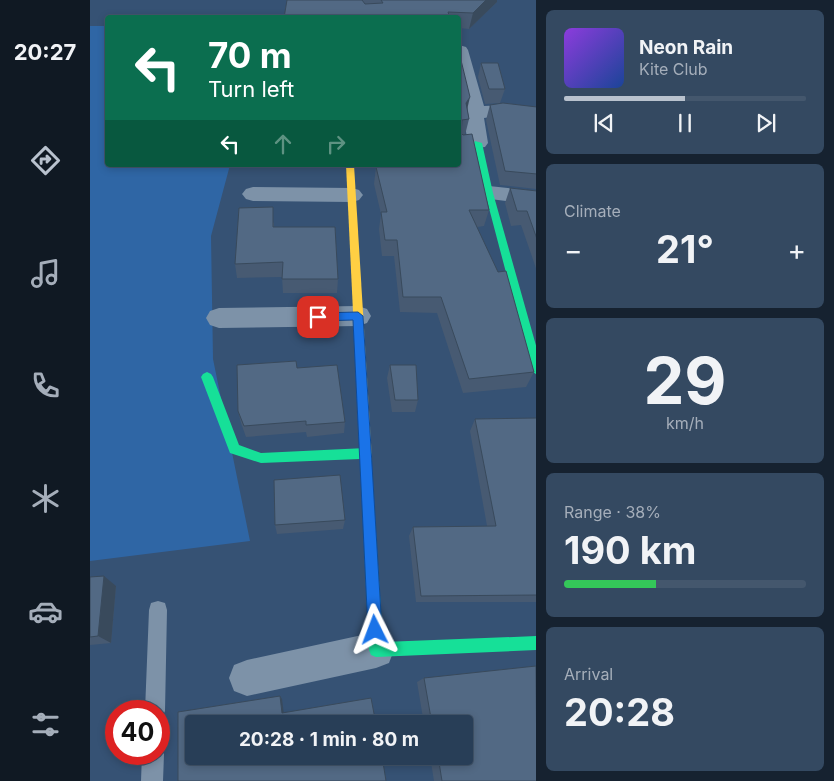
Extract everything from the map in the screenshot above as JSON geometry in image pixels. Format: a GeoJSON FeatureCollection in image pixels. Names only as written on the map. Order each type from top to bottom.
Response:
{"type":"FeatureCollection","features":[{"type":"Feature","properties":{"kind":"street"},"geometry":{"type":"LineString","coordinates":[[461,54],[477,114]]}},
{"type":"Feature","properties":{"kind":"street"},"geometry":{"type":"LineString","coordinates":[[536,114],[484,111],[477,114],[473,119],[489,193],[536,371]]}},
{"type":"Feature","properties":{"kind":"street"},"geometry":{"type":"LineString","coordinates":[[461,144],[478,143]]}},
{"type":"Feature","properties":{"kind":"street"},"geometry":{"type":"LineString","coordinates":[[350,167],[376,650]]}},
{"type":"Feature","properties":{"kind":"street"},"geometry":{"type":"LineString","coordinates":[[489,193],[536,198]]}},
{"type":"Feature","properties":{"kind":"street"},"geometry":{"type":"LineString","coordinates":[[253,194],[352,195]]}},
{"type":"Feature","properties":{"kind":"street"},"geometry":{"type":"LineString","coordinates":[[219,318],[358,316]]}},
{"type":"Feature","properties":{"kind":"street"},"geometry":{"type":"LineString","coordinates":[[207,377],[234,450],[261,458],[366,453]]}},
{"type":"Feature","properties":{"kind":"street"},"geometry":{"type":"LineString","coordinates":[[246,678],[376,650],[536,643]]}},
{"type":"Feature","properties":{"kind":"lane"},"geometry":{"type":"LineString","coordinates":[[154,700],[158,610]]}},
{"type":"Feature","properties":{"kind":"lane"},"geometry":{"type":"LineString","coordinates":[[152,781],[153,765]]}},
{"type":"Feature","properties":{"kind":"shaded area"},"geometry":{"type":"Polygon","coordinates":[[[90,26],[105,26],[105,167],[229,167],[211,236],[213,359],[250,541],[90,561],[90,26]]]}},
{"type":"Feature","properties":{"kind":"building"},"geometry":{"type":"Polygon","coordinates":[[[287,0],[362,0],[365,4],[383,3],[381,0],[486,0],[473,13],[448,12],[449,15],[284,15],[287,0]]]}},
{"type":"Feature","properties":{"kind":"building"},"geometry":{"type":"Polygon","coordinates":[[[461,60],[470,97],[466,103],[469,119],[462,120],[461,133],[461,60]]]}},
{"type":"Feature","properties":{"kind":"building"},"geometry":{"type":"Polygon","coordinates":[[[481,63],[498,63],[505,89],[489,89],[481,63]]]}},
{"type":"Feature","properties":{"kind":"building"},"geometry":{"type":"Polygon","coordinates":[[[503,103],[536,107],[536,174],[505,171],[490,105],[503,103]]]}},
{"type":"Feature","properties":{"kind":"building"},"geometry":{"type":"Polygon","coordinates":[[[461,133],[463,135],[472,134],[489,210],[469,210],[498,272],[506,271],[534,372],[469,379],[441,297],[403,297],[397,240],[385,240],[381,212],[387,212],[376,167],[461,167],[461,133]]]}},
{"type":"Feature","properties":{"kind":"building"},"geometry":{"type":"Polygon","coordinates":[[[510,188],[536,191],[536,236],[527,211],[517,211],[510,188]]]}},
{"type":"Feature","properties":{"kind":"building"},"geometry":{"type":"Polygon","coordinates":[[[273,207],[273,227],[335,227],[338,279],[282,279],[283,262],[235,264],[239,208],[273,207]]]}},
{"type":"Feature","properties":{"kind":"building"},"geometry":{"type":"Polygon","coordinates":[[[296,361],[297,368],[337,365],[345,422],[306,425],[306,421],[244,426],[238,411],[237,365],[296,361]]]}},
{"type":"Feature","properties":{"kind":"building"},"geometry":{"type":"Polygon","coordinates":[[[390,365],[416,365],[418,400],[395,400],[390,365]]]}},
{"type":"Feature","properties":{"kind":"building"},"geometry":{"type":"Polygon","coordinates":[[[536,418],[536,595],[421,596],[413,527],[496,526],[475,419],[536,418]]]}},
{"type":"Feature","properties":{"kind":"building"},"geometry":{"type":"Polygon","coordinates":[[[340,475],[345,520],[275,525],[274,480],[340,475]]]}},
{"type":"Feature","properties":{"kind":"building"},"geometry":{"type":"Polygon","coordinates":[[[104,576],[98,636],[90,637],[90,577],[104,576]]]}},
{"type":"Feature","properties":{"kind":"building"},"geometry":{"type":"Polygon","coordinates":[[[536,666],[536,781],[442,781],[439,765],[473,765],[473,715],[430,715],[424,678],[536,666]]]}},
{"type":"Feature","properties":{"kind":"building"},"geometry":{"type":"Polygon","coordinates":[[[280,696],[282,713],[371,698],[374,715],[185,715],[185,765],[383,765],[386,781],[178,781],[178,712],[280,696]]]}},
{"type":"Feature","properties":{"kind":"traffic: fast"},"geometry":{"type":"LineString","coordinates":[[478,143],[489,193],[536,367]]}},
{"type":"Feature","properties":{"kind":"traffic: fast"},"geometry":{"type":"LineString","coordinates":[[207,377],[234,449],[261,458],[366,453]]}},
{"type":"Feature","properties":{"kind":"traffic: fast"},"geometry":{"type":"LineString","coordinates":[[366,459],[376,650],[536,643]]}},
{"type":"Feature","properties":{"kind":"traffic: slow"},"geometry":{"type":"LineString","coordinates":[[350,167],[366,459]]}},
{"type":"Feature","properties":{"kind":"route"},"geometry":{"type":"LineString","coordinates":[[318,317],[358,316],[375,630]]}}]}
